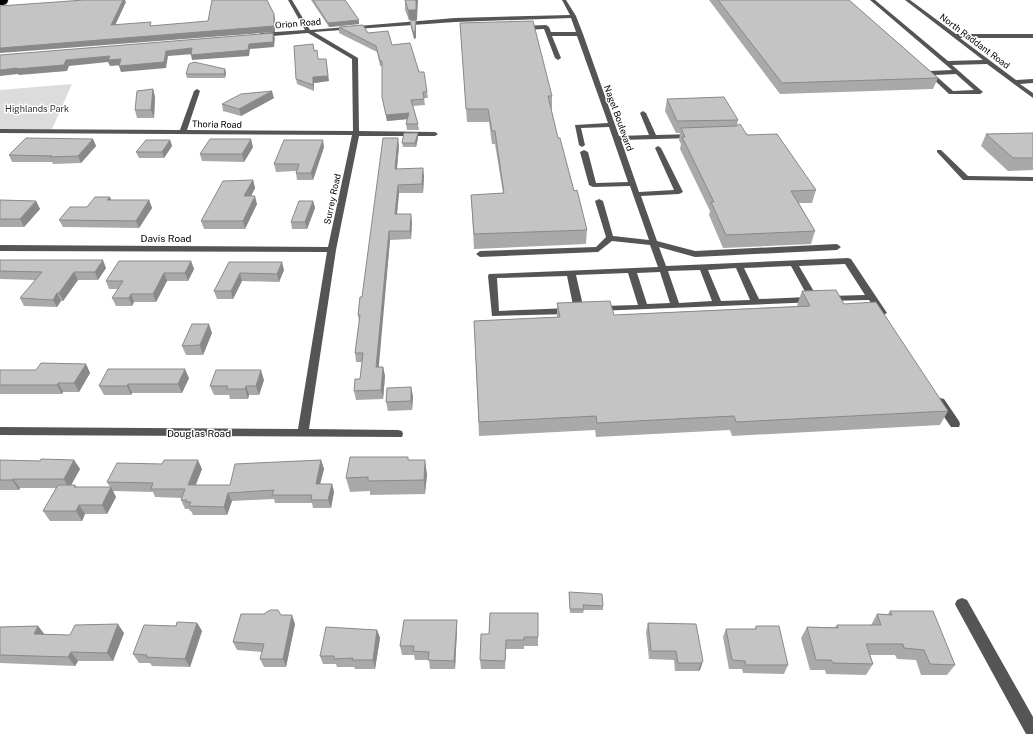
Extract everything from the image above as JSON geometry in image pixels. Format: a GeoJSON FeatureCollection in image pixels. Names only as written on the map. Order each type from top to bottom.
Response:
{"type":"FeatureCollection","features":[{"type":"Feature","properties":{"kind":"street","name":"Surrey Road"},"geometry":{"type":"LineString","coordinates":[[290,0],[308,31],[355,58],[356,134],[332,250],[303,433]]}},
{"type":"Feature","properties":{"kind":"street","name":"Nagel Boulevard"},"geometry":{"type":"LineString","coordinates":[[564,0],[573,16],[580,34],[676,306]]}},
{"type":"Feature","properties":{"kind":"street"},"geometry":{"type":"LineString","coordinates":[[872,0],[958,72],[980,92],[951,93],[930,73],[958,72]]}},
{"type":"Feature","properties":{"kind":"street","name":"North Raddant Road"},"geometry":{"type":"LineString","coordinates":[[907,0],[1033,96]]}},
{"type":"Feature","properties":{"kind":"street","name":"Orion Road"},"geometry":{"type":"LineString","coordinates":[[252,36],[308,31],[573,16]]}},
{"type":"Feature","properties":{"kind":"street"},"geometry":{"type":"LineString","coordinates":[[516,28],[546,27],[550,34],[558,58]]}},
{"type":"Feature","properties":{"kind":"street"},"geometry":{"type":"LineString","coordinates":[[550,34],[580,34]]}},
{"type":"Feature","properties":{"kind":"street"},"geometry":{"type":"LineString","coordinates":[[955,36],[1033,36]]}},
{"type":"Feature","properties":{"kind":"street"},"geometry":{"type":"LineString","coordinates":[[947,63],[988,62]]}},
{"type":"Feature","properties":{"kind":"street"},"geometry":{"type":"LineString","coordinates":[[1015,82],[1033,81]]}},
{"type":"Feature","properties":{"kind":"street"},"geometry":{"type":"LineString","coordinates":[[183,132],[197,91]]}},
{"type":"Feature","properties":{"kind":"street"},"geometry":{"type":"LineString","coordinates":[[643,113],[654,137]]}},
{"type":"Feature","properties":{"kind":"street"},"geometry":{"type":"LineString","coordinates":[[612,125],[577,126],[593,185],[633,184]]}},
{"type":"Feature","properties":{"kind":"street","name":"Thoria Road"},"geometry":{"type":"LineString","coordinates":[[0,131],[435,134]]}},
{"type":"Feature","properties":{"kind":"street"},"geometry":{"type":"LineString","coordinates":[[0,140],[9,131]]}},
{"type":"Feature","properties":{"kind":"street"},"geometry":{"type":"LineString","coordinates":[[617,138],[697,136]]}},
{"type":"Feature","properties":{"kind":"street"},"geometry":{"type":"LineString","coordinates":[[636,194],[679,192],[658,148]]}},
{"type":"Feature","properties":{"kind":"street"},"geometry":{"type":"LineString","coordinates":[[940,151],[966,178],[1033,179]]}},
{"type":"Feature","properties":{"kind":"street"},"geometry":{"type":"LineString","coordinates":[[599,201],[610,238]]}},
{"type":"Feature","properties":{"kind":"street"},"geometry":{"type":"LineString","coordinates":[[480,254],[598,249],[610,238],[654,243],[695,254],[837,247]]}},
{"type":"Feature","properties":{"kind":"street","name":"Davis Road"},"geometry":{"type":"LineString","coordinates":[[0,248],[332,250]]}},
{"type":"Feature","properties":{"kind":"street"},"geometry":{"type":"LineString","coordinates":[[872,297],[495,314],[492,276],[848,261],[872,297],[889,324]]}},
{"type":"Feature","properties":{"kind":"street"},"geometry":{"type":"LineString","coordinates":[[794,264],[814,300]]}},
{"type":"Feature","properties":{"kind":"street"},"geometry":{"type":"LineString","coordinates":[[739,266],[756,302]]}},
{"type":"Feature","properties":{"kind":"street"},"geometry":{"type":"LineString","coordinates":[[703,268],[718,304]]}},
{"type":"Feature","properties":{"kind":"street"},"geometry":{"type":"LineString","coordinates":[[632,270],[643,308]]}},
{"type":"Feature","properties":{"kind":"street"},"geometry":{"type":"LineString","coordinates":[[571,273],[586,310]]}},
{"type":"Feature","properties":{"kind":"street"},"geometry":{"type":"LineString","coordinates":[[933,390],[955,424]]}},
{"type":"Feature","properties":{"kind":"street","name":"Douglas Road"},"geometry":{"type":"LineString","coordinates":[[0,431],[398,434]]}},
{"type":"Feature","properties":{"kind":"street"},"geometry":{"type":"LineString","coordinates":[[962,604],[1033,732]]}},
{"type":"Feature","properties":{"kind":"green space","name":"Highlands Park"},"geometry":{"type":"Polygon","coordinates":[[[72,84],[52,129],[0,129],[0,90],[72,84]]]}},
{"type":"Feature","properties":{"kind":"building"},"geometry":{"type":"Polygon","coordinates":[[[84,0],[123,0],[111,25],[151,22],[150,26],[208,21],[212,0],[267,0],[274,14],[274,26],[0,48],[0,6],[84,0]]]}},
{"type":"Feature","properties":{"kind":"building"},"geometry":{"type":"Polygon","coordinates":[[[313,0],[345,0],[359,20],[328,23],[313,0]]]}},
{"type":"Feature","properties":{"kind":"building"},"geometry":{"type":"Polygon","coordinates":[[[405,0],[416,0],[416,10],[408,10],[405,0]]]}},
{"type":"Feature","properties":{"kind":"building"},"geometry":{"type":"Polygon","coordinates":[[[718,0],[849,0],[938,78],[782,83],[718,0]]]}},
{"type":"Feature","properties":{"kind":"building"},"geometry":{"type":"Polygon","coordinates":[[[416,20],[415,31],[413,32],[410,21],[416,20]]]}},
{"type":"Feature","properties":{"kind":"building"},"geometry":{"type":"Polygon","coordinates":[[[533,21],[552,96],[548,96],[558,138],[560,138],[574,191],[577,190],[587,230],[474,234],[471,195],[504,193],[495,131],[492,131],[488,109],[466,109],[460,23],[533,21]]]}},
{"type":"Feature","properties":{"kind":"building"},"geometry":{"type":"Polygon","coordinates":[[[363,25],[368,33],[388,31],[392,45],[410,43],[419,72],[424,72],[427,92],[423,92],[424,99],[411,100],[418,124],[406,124],[409,113],[386,115],[382,97],[382,61],[380,61],[376,46],[339,27],[363,25]]]}},
{"type":"Feature","properties":{"kind":"building"},"geometry":{"type":"Polygon","coordinates":[[[273,33],[273,42],[249,44],[248,50],[191,55],[192,48],[166,51],[164,62],[119,66],[121,59],[108,60],[110,56],[66,60],[64,65],[0,70],[0,55],[273,33]]]}},
{"type":"Feature","properties":{"kind":"building"},"geometry":{"type":"Polygon","coordinates":[[[313,44],[314,51],[317,50],[318,59],[326,59],[328,76],[313,77],[313,85],[296,79],[294,46],[313,44]]]}},
{"type":"Feature","properties":{"kind":"building"},"geometry":{"type":"Polygon","coordinates":[[[194,62],[225,69],[224,74],[186,74],[189,64],[194,62]]]}},
{"type":"Feature","properties":{"kind":"building"},"geometry":{"type":"Polygon","coordinates":[[[153,89],[151,110],[135,110],[137,91],[153,89]]]}},
{"type":"Feature","properties":{"kind":"building"},"geometry":{"type":"Polygon","coordinates":[[[272,91],[239,109],[222,104],[241,94],[272,91]]]}},
{"type":"Feature","properties":{"kind":"building"},"geometry":{"type":"Polygon","coordinates":[[[724,97],[738,120],[677,121],[667,99],[724,97]]]}},
{"type":"Feature","properties":{"kind":"building"},"geometry":{"type":"Polygon","coordinates":[[[740,124],[747,135],[777,134],[816,190],[791,191],[815,231],[726,235],[711,202],[714,202],[682,137],[685,137],[681,128],[736,126],[740,124]]]}},
{"type":"Feature","properties":{"kind":"building"},"geometry":{"type":"Polygon","coordinates":[[[404,133],[418,133],[415,143],[402,143],[404,133]]]}},
{"type":"Feature","properties":{"kind":"building"},"geometry":{"type":"Polygon","coordinates":[[[1033,133],[1033,158],[1013,158],[986,134],[1033,133]]]}},
{"type":"Feature","properties":{"kind":"building"},"geometry":{"type":"Polygon","coordinates":[[[26,138],[93,139],[78,156],[50,157],[52,156],[9,155],[26,138]]]}},
{"type":"Feature","properties":{"kind":"building"},"geometry":{"type":"Polygon","coordinates":[[[383,138],[398,138],[395,169],[423,168],[422,184],[398,185],[395,214],[411,214],[410,231],[389,231],[376,367],[383,367],[381,390],[354,391],[355,379],[360,379],[363,353],[355,353],[360,315],[358,315],[360,297],[362,297],[383,138]]]}},
{"type":"Feature","properties":{"kind":"building"},"geometry":{"type":"Polygon","coordinates":[[[210,139],[251,139],[242,154],[200,154],[210,139]]]}},
{"type":"Feature","properties":{"kind":"building"},"geometry":{"type":"Polygon","coordinates":[[[146,140],[170,140],[162,152],[136,152],[146,140]]]}},
{"type":"Feature","properties":{"kind":"building"},"geometry":{"type":"Polygon","coordinates":[[[284,140],[323,140],[311,173],[296,173],[299,164],[274,164],[284,140]]]}},
{"type":"Feature","properties":{"kind":"building"},"geometry":{"type":"Polygon","coordinates":[[[253,180],[244,196],[255,196],[243,221],[201,221],[223,181],[253,180]]]}},
{"type":"Feature","properties":{"kind":"building"},"geometry":{"type":"Polygon","coordinates":[[[95,197],[110,197],[107,200],[149,200],[136,221],[59,220],[70,207],[87,207],[95,197]]]}},
{"type":"Feature","properties":{"kind":"building"},"geometry":{"type":"Polygon","coordinates":[[[0,200],[36,201],[20,219],[0,219],[0,200]]]}},
{"type":"Feature","properties":{"kind":"building"},"geometry":{"type":"Polygon","coordinates":[[[299,201],[313,201],[305,222],[291,222],[299,201]]]}},
{"type":"Feature","properties":{"kind":"building"},"geometry":{"type":"Polygon","coordinates":[[[0,260],[103,260],[95,272],[74,272],[53,300],[20,298],[42,272],[0,271],[0,260]]]}},
{"type":"Feature","properties":{"kind":"building"},"geometry":{"type":"Polygon","coordinates":[[[119,261],[191,261],[185,273],[164,273],[153,294],[131,294],[129,298],[112,298],[123,281],[106,281],[119,261]]]}},
{"type":"Feature","properties":{"kind":"building"},"geometry":{"type":"Polygon","coordinates":[[[229,262],[282,262],[277,274],[240,273],[231,291],[214,291],[229,262]]]}},
{"type":"Feature","properties":{"kind":"building"},"geometry":{"type":"Polygon","coordinates":[[[836,290],[844,304],[876,302],[948,411],[736,422],[734,416],[597,423],[596,416],[479,422],[474,321],[560,317],[557,303],[610,301],[614,315],[810,306],[802,291],[836,290]]]}},
{"type":"Feature","properties":{"kind":"building"},"geometry":{"type":"Polygon","coordinates":[[[192,324],[209,324],[200,345],[182,346],[192,324]]]}},
{"type":"Feature","properties":{"kind":"building"},"geometry":{"type":"Polygon","coordinates":[[[41,363],[86,364],[74,383],[58,383],[57,385],[0,385],[0,370],[36,370],[41,363]]]}},
{"type":"Feature","properties":{"kind":"building"},"geometry":{"type":"Polygon","coordinates":[[[108,369],[185,369],[178,384],[128,384],[127,386],[99,386],[108,369]]]}},
{"type":"Feature","properties":{"kind":"building"},"geometry":{"type":"Polygon","coordinates":[[[216,370],[261,370],[256,386],[246,386],[245,389],[226,389],[228,386],[210,386],[216,370]]]}},
{"type":"Feature","properties":{"kind":"building"},"geometry":{"type":"Polygon","coordinates":[[[411,387],[411,401],[386,402],[387,388],[411,387]]]}},
{"type":"Feature","properties":{"kind":"building"},"geometry":{"type":"Polygon","coordinates":[[[350,457],[408,457],[408,460],[425,460],[424,480],[368,481],[368,477],[346,478],[350,457]]]}},
{"type":"Feature","properties":{"kind":"building"},"geometry":{"type":"Polygon","coordinates":[[[41,459],[74,460],[64,479],[0,480],[0,460],[40,461],[41,459]]]}},
{"type":"Feature","properties":{"kind":"building"},"geometry":{"type":"Polygon","coordinates":[[[164,460],[198,460],[188,485],[230,485],[235,464],[321,460],[316,484],[332,484],[328,500],[311,500],[312,495],[272,495],[274,490],[228,493],[224,507],[189,506],[191,502],[181,500],[185,489],[151,489],[153,483],[107,482],[117,463],[162,464],[164,460]]]}},
{"type":"Feature","properties":{"kind":"building"},"geometry":{"type":"Polygon","coordinates":[[[58,485],[75,485],[74,487],[111,487],[102,505],[79,505],[76,511],[43,511],[58,485]]]}},
{"type":"Feature","properties":{"kind":"building"},"geometry":{"type":"Polygon","coordinates":[[[569,592],[602,594],[603,606],[583,605],[584,609],[570,609],[569,592]]]}},
{"type":"Feature","properties":{"kind":"building"},"geometry":{"type":"Polygon","coordinates":[[[270,610],[278,610],[281,615],[292,615],[283,659],[260,659],[264,644],[233,642],[241,614],[264,614],[270,610]]]}},
{"type":"Feature","properties":{"kind":"building"},"geometry":{"type":"Polygon","coordinates":[[[890,611],[933,611],[955,665],[930,664],[924,650],[904,648],[903,644],[866,644],[873,664],[833,663],[831,660],[816,660],[807,627],[838,628],[837,625],[881,625],[877,614],[892,615],[890,611]]]}},
{"type":"Feature","properties":{"kind":"building"},"geometry":{"type":"Polygon","coordinates":[[[490,613],[538,613],[538,637],[524,637],[524,640],[506,640],[505,661],[480,660],[481,634],[489,634],[490,613]]]}},
{"type":"Feature","properties":{"kind":"building"},"geometry":{"type":"Polygon","coordinates":[[[404,620],[457,620],[454,661],[428,660],[429,652],[413,651],[414,646],[400,646],[404,620]]]}},
{"type":"Feature","properties":{"kind":"building"},"geometry":{"type":"Polygon","coordinates":[[[177,622],[197,623],[185,659],[146,657],[147,655],[133,654],[144,625],[176,626],[177,622]]]}},
{"type":"Feature","properties":{"kind":"building"},"geometry":{"type":"Polygon","coordinates":[[[648,623],[696,624],[703,661],[701,663],[678,663],[676,651],[651,651],[648,623]]]}},
{"type":"Feature","properties":{"kind":"building"},"geometry":{"type":"Polygon","coordinates":[[[118,624],[107,653],[71,652],[68,657],[0,655],[0,627],[38,626],[34,634],[70,635],[75,625],[118,624]]]}},
{"type":"Feature","properties":{"kind":"building"},"geometry":{"type":"Polygon","coordinates":[[[756,626],[779,626],[788,665],[746,665],[745,661],[732,660],[726,629],[756,629],[756,626]]]}},
{"type":"Feature","properties":{"kind":"building"},"geometry":{"type":"Polygon","coordinates":[[[326,627],[377,630],[373,660],[352,660],[353,658],[334,659],[334,656],[320,656],[326,627]]]}}]}
